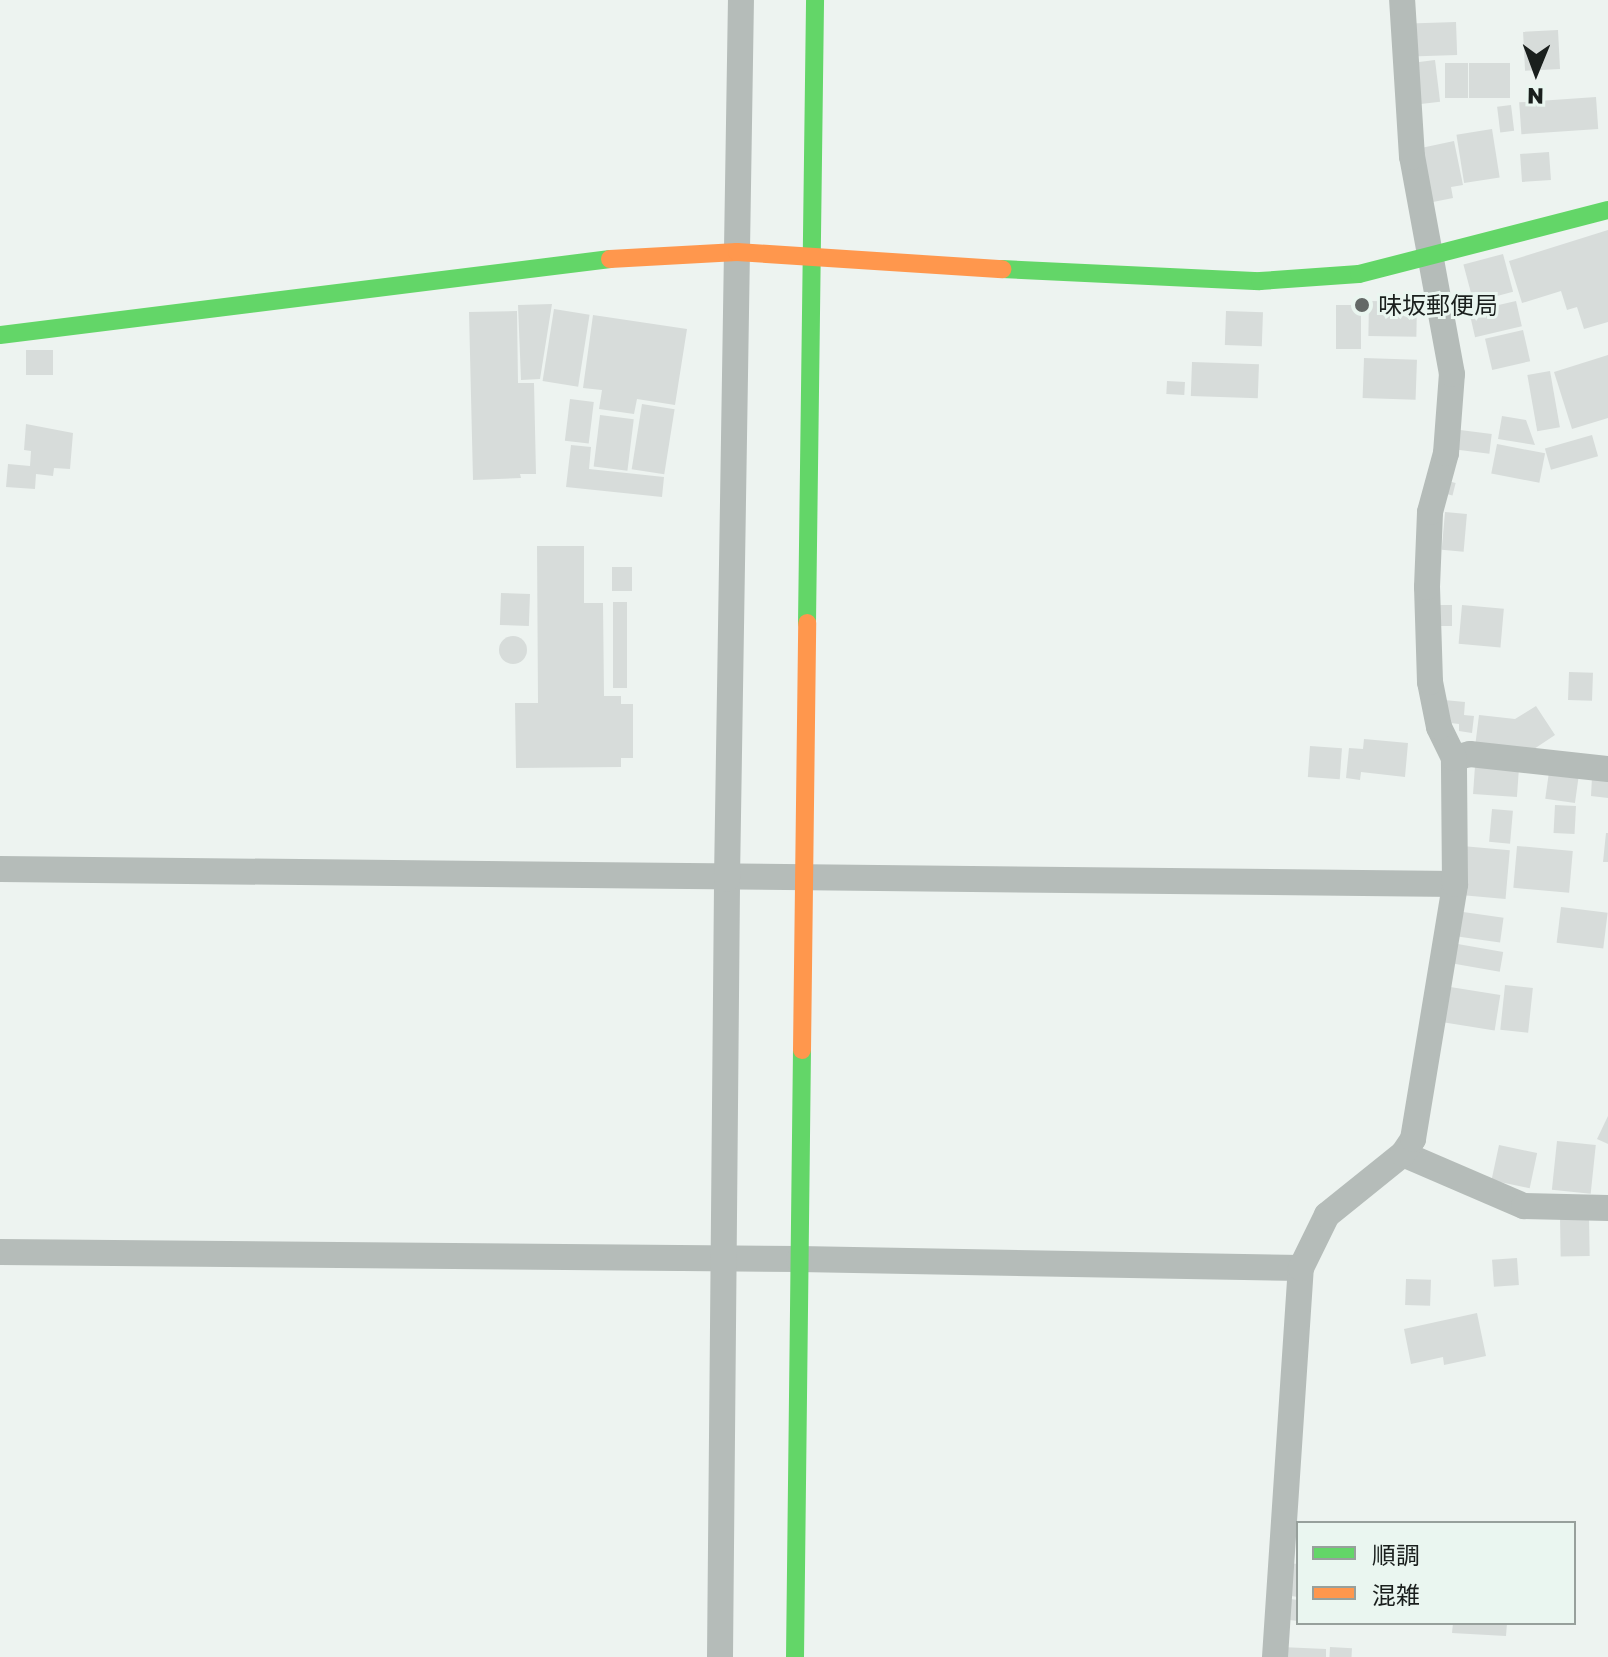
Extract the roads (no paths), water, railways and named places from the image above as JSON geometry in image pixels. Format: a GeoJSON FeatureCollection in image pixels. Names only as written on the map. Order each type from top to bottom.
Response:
{"type":"FeatureCollection","features":[{"type":"Feature","properties":{"kind":"street"},"geometry":{"type":"LineString","coordinates":[[720,1657],[727,879],[741,0]]}},
{"type":"Feature","properties":{"kind":"street"},"geometry":{"type":"LineString","coordinates":[[795,1657],[815,0]]}},
{"type":"Feature","properties":{"kind":"street"},"geometry":{"type":"LineString","coordinates":[[1275,1657],[1301,1268],[1327,1215],[1403,1154],[1413,1139],[1421,1106],[1455,884],[1454,758],[1439,727],[1428,663],[1430,512],[1446,453],[1452,387],[1412,157],[1402,0]]}},
{"type":"Feature","properties":{"kind":"street"},"geometry":{"type":"LineString","coordinates":[[0,335],[618,258],[737,252],[1105,276],[1260,281],[1359,274],[1608,210]]}},
{"type":"Feature","properties":{"kind":"street"},"geometry":{"type":"LineString","coordinates":[[1454,758],[1470,754],[1608,769]]}},
{"type":"Feature","properties":{"kind":"street"},"geometry":{"type":"LineString","coordinates":[[0,869],[727,879],[1455,884]]}},
{"type":"Feature","properties":{"kind":"street"},"geometry":{"type":"LineString","coordinates":[[1403,1154],[1524,1206],[1608,1208]]}},
{"type":"Feature","properties":{"kind":"street"},"geometry":{"type":"LineString","coordinates":[[0,1252],[725,1258],[1301,1268]]}},
{"type":"Feature","properties":{"kind":"place","name":"味坂郵便局"},"geometry":{"type":"Point","coordinates":[1362,305]}}]}
